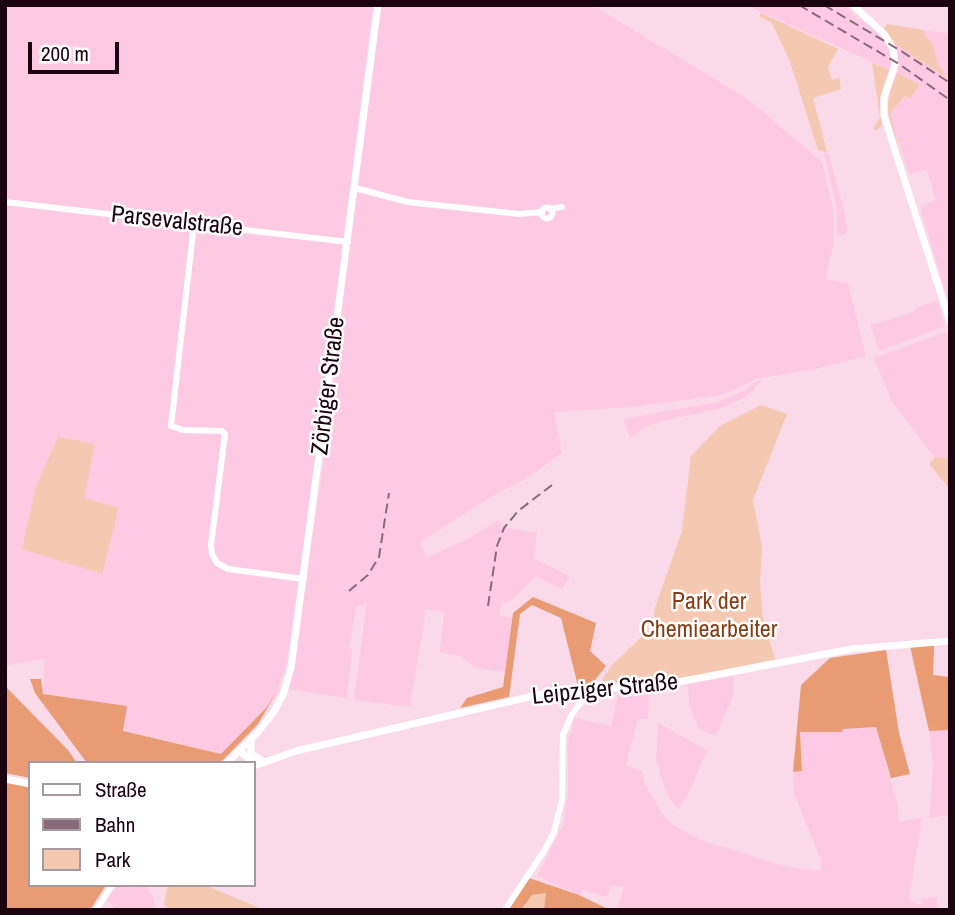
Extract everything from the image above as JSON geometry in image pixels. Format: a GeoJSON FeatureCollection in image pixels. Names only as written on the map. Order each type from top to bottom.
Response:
{"type":"FeatureCollection","features":[{"type":"Feature","properties":{"kind":"main road","name":"Zörbiger Straße"},"geometry":{"type":"LineString","coordinates":[[230,761],[273,713],[287,684],[378,5]]}},
{"type":"Feature","properties":{"kind":"main road"},"geometry":{"type":"LineString","coordinates":[[853,5],[882,32],[894,49],[895,61],[884,97],[886,123],[950,322]]}},
{"type":"Feature","properties":{"kind":"main road","name":"Leipziger Straße"},"geometry":{"type":"LineString","coordinates":[[257,763],[296,751],[538,694],[673,683],[852,649],[950,641]]}},
{"type":"Feature","properties":{"kind":"main road"},"geometry":{"type":"LineString","coordinates":[[251,740],[251,754],[256,761]]}},
{"type":"Feature","properties":{"kind":"main road"},"geometry":{"type":"LineString","coordinates":[[240,751],[254,761]]}},
{"type":"Feature","properties":{"kind":"main road"},"geometry":{"type":"LineString","coordinates":[[5,779],[28,783]]}},
{"type":"Feature","properties":{"kind":"street"},"geometry":{"type":"LineString","coordinates":[[355,188],[414,202],[523,217],[542,215],[549,219],[552,211]]}},
{"type":"Feature","properties":{"kind":"street","name":"Parsevalstraße"},"geometry":{"type":"LineString","coordinates":[[5,202],[348,242]]}},
{"type":"Feature","properties":{"kind":"street"},"geometry":{"type":"LineString","coordinates":[[194,224],[171,426],[183,430],[225,432],[211,545],[217,563],[225,568],[303,579]]}},
{"type":"Feature","properties":{"kind":"street"},"geometry":{"type":"LineString","coordinates":[[505,910],[539,860],[554,832],[562,800],[563,735],[569,719],[591,690]]}},
{"type":"Feature","properties":{"kind":"street"},"geometry":{"type":"LineString","coordinates":[[574,691],[578,706]]}},
{"type":"Feature","properties":{"kind":"street"},"geometry":{"type":"LineString","coordinates":[[96,910],[111,887]]}},
{"type":"Feature","properties":{"kind":"shaded area"},"geometry":{"type":"Polygon","coordinates":[[[5,5],[373,5],[322,412],[287,663],[278,690],[266,708],[222,754],[123,731],[126,706],[43,694],[44,659],[5,666],[5,5]]]}},
{"type":"Feature","properties":{"kind":"shaded area"},"geometry":{"type":"Polygon","coordinates":[[[381,5],[592,5],[748,99],[822,162],[834,213],[834,240],[826,279],[848,283],[866,356],[812,370],[755,379],[720,395],[634,407],[554,412],[562,453],[529,477],[494,495],[420,542],[426,558],[469,538],[499,520],[506,528],[537,533],[534,559],[570,576],[562,589],[536,577],[508,603],[501,603],[500,616],[512,618],[505,672],[477,668],[459,656],[440,652],[444,612],[426,609],[410,707],[354,700],[367,601],[364,606],[357,605],[349,649],[352,650],[347,698],[288,689],[327,439],[349,243],[381,5]]]}},
{"type":"Feature","properties":{"kind":"shaded area"},"geometry":{"type":"Polygon","coordinates":[[[746,5],[845,5],[859,21],[860,19],[950,80],[950,308],[920,206],[936,200],[927,170],[909,174],[889,113],[906,96],[910,99],[920,85],[746,5]]]}},
{"type":"Feature","properties":{"kind":"shaded area"},"geometry":{"type":"Polygon","coordinates":[[[924,30],[950,34],[950,78],[938,65],[933,45],[924,30]]]}},
{"type":"Feature","properties":{"kind":"shaded area"},"geometry":{"type":"Polygon","coordinates":[[[828,152],[845,214],[847,234],[837,236],[837,209],[824,153],[828,152]]]}},
{"type":"Feature","properties":{"kind":"shaded area"},"geometry":{"type":"Polygon","coordinates":[[[937,300],[945,326],[879,351],[870,325],[914,312],[916,308],[937,300]]]}},
{"type":"Feature","properties":{"kind":"shaded area"},"geometry":{"type":"Polygon","coordinates":[[[945,332],[950,336],[950,457],[935,458],[892,402],[874,358],[945,332]]]}},
{"type":"Feature","properties":{"kind":"shaded area"},"geometry":{"type":"Polygon","coordinates":[[[763,380],[745,397],[723,408],[647,426],[630,438],[624,419],[717,402],[763,380]]]}},
{"type":"Feature","properties":{"kind":"shaded area"},"geometry":{"type":"Polygon","coordinates":[[[533,597],[596,623],[590,651],[606,666],[591,685],[578,686],[561,618],[532,605],[520,614],[509,697],[460,708],[467,698],[503,687],[513,613],[533,597]]]}},
{"type":"Feature","properties":{"kind":"shaded area"},"geometry":{"type":"Polygon","coordinates":[[[910,646],[934,646],[933,675],[950,677],[950,730],[929,731],[910,646]]]}},
{"type":"Feature","properties":{"kind":"shaded area"},"geometry":{"type":"Polygon","coordinates":[[[886,650],[899,733],[910,774],[891,778],[876,727],[843,729],[842,732],[800,732],[802,771],[793,772],[801,685],[830,658],[886,650]]]}},
{"type":"Feature","properties":{"kind":"shaded area"},"geometry":{"type":"Polygon","coordinates":[[[733,676],[734,694],[716,736],[698,728],[689,705],[688,684],[733,676]]]}},
{"type":"Feature","properties":{"kind":"shaded area"},"geometry":{"type":"Polygon","coordinates":[[[30,679],[41,679],[43,694],[127,706],[123,731],[221,754],[266,708],[278,690],[258,724],[222,761],[86,761],[35,693],[30,679]]]}},
{"type":"Feature","properties":{"kind":"shaded area"},"geometry":{"type":"Polygon","coordinates":[[[5,686],[76,761],[28,761],[28,778],[5,773],[5,686]]]}},
{"type":"Feature","properties":{"kind":"shaded area"},"geometry":{"type":"Polygon","coordinates":[[[619,691],[649,691],[648,719],[640,719],[637,723],[626,765],[642,771],[645,783],[660,811],[673,825],[701,840],[787,867],[821,871],[821,860],[794,794],[793,772],[802,771],[800,732],[842,732],[843,729],[876,727],[898,806],[899,822],[922,818],[909,899],[921,904],[922,899],[936,897],[938,910],[617,910],[624,887],[611,886],[607,897],[583,890],[579,895],[537,876],[563,825],[568,790],[568,740],[575,718],[611,726],[619,691]]]}},
{"type":"Feature","properties":{"kind":"shaded area"},"geometry":{"type":"Polygon","coordinates":[[[658,723],[707,750],[690,791],[678,810],[667,794],[656,759],[658,723]]]}},
{"type":"Feature","properties":{"kind":"shaded area"},"geometry":{"type":"Polygon","coordinates":[[[950,730],[950,815],[929,818],[933,768],[929,731],[950,730]]]}},
{"type":"Feature","properties":{"kind":"shaded area"},"geometry":{"type":"Polygon","coordinates":[[[5,781],[28,786],[28,887],[105,887],[90,910],[5,910],[5,781]]]}},
{"type":"Feature","properties":{"kind":"shaded area"},"geometry":{"type":"Polygon","coordinates":[[[529,878],[579,895],[610,910],[544,910],[546,893],[532,895],[521,910],[508,910],[529,878]]]}},
{"type":"Feature","properties":{"kind":"shaded area"},"geometry":{"type":"Polygon","coordinates":[[[117,887],[146,887],[156,910],[117,910],[107,900],[117,887]]]}},
{"type":"Feature","properties":{"kind":"green space"},"geometry":{"type":"Polygon","coordinates":[[[761,13],[838,49],[828,67],[832,80],[839,78],[841,89],[813,98],[827,152],[818,150],[790,62],[772,23],[759,16],[761,13]]]}},
{"type":"Feature","properties":{"kind":"green space"},"geometry":{"type":"Polygon","coordinates":[[[887,24],[924,30],[933,45],[938,65],[950,80],[895,44],[884,29],[887,24]]]}},
{"type":"Feature","properties":{"kind":"green space"},"geometry":{"type":"Polygon","coordinates":[[[872,63],[890,70],[880,101],[882,126],[875,131],[873,129],[880,117],[872,63]]]}},
{"type":"Feature","properties":{"kind":"green space"},"geometry":{"type":"Polygon","coordinates":[[[897,73],[920,85],[910,99],[905,96],[890,113],[905,173],[887,109],[897,73]]]}},
{"type":"Feature","properties":{"kind":"green space","name":"Park der Chemiearbeiter"},"geometry":{"type":"Polygon","coordinates":[[[761,405],[787,414],[753,500],[762,547],[760,584],[763,618],[775,659],[702,676],[604,684],[602,679],[613,664],[653,626],[655,608],[682,531],[691,456],[720,426],[761,405]]]}},
{"type":"Feature","properties":{"kind":"green space"},"geometry":{"type":"Polygon","coordinates":[[[58,437],[95,444],[84,498],[119,508],[102,574],[22,549],[36,487],[58,437]]]}},
{"type":"Feature","properties":{"kind":"green space"},"geometry":{"type":"Polygon","coordinates":[[[950,457],[950,489],[929,464],[935,458],[950,457]]]}},
{"type":"Feature","properties":{"kind":"green space"},"geometry":{"type":"Polygon","coordinates":[[[168,887],[209,887],[265,910],[170,910],[164,905],[168,887]]]}},
{"type":"Feature","properties":{"kind":"green space"},"geometry":{"type":"Polygon","coordinates":[[[547,893],[544,910],[521,910],[532,895],[547,893]]]}},
{"type":"Feature","properties":{"kind":"railway"},"geometry":{"type":"LineString","coordinates":[[799,5],[899,64],[950,100]]}},
{"type":"Feature","properties":{"kind":"railway"},"geometry":{"type":"LineString","coordinates":[[824,5],[950,83]]}},
{"type":"Feature","properties":{"kind":"railway"},"geometry":{"type":"LineString","coordinates":[[488,606],[497,546],[504,528],[518,511],[552,485]]}},
{"type":"Feature","properties":{"kind":"railway"},"geometry":{"type":"LineString","coordinates":[[349,591],[368,575],[379,557],[389,493]]}}]}
